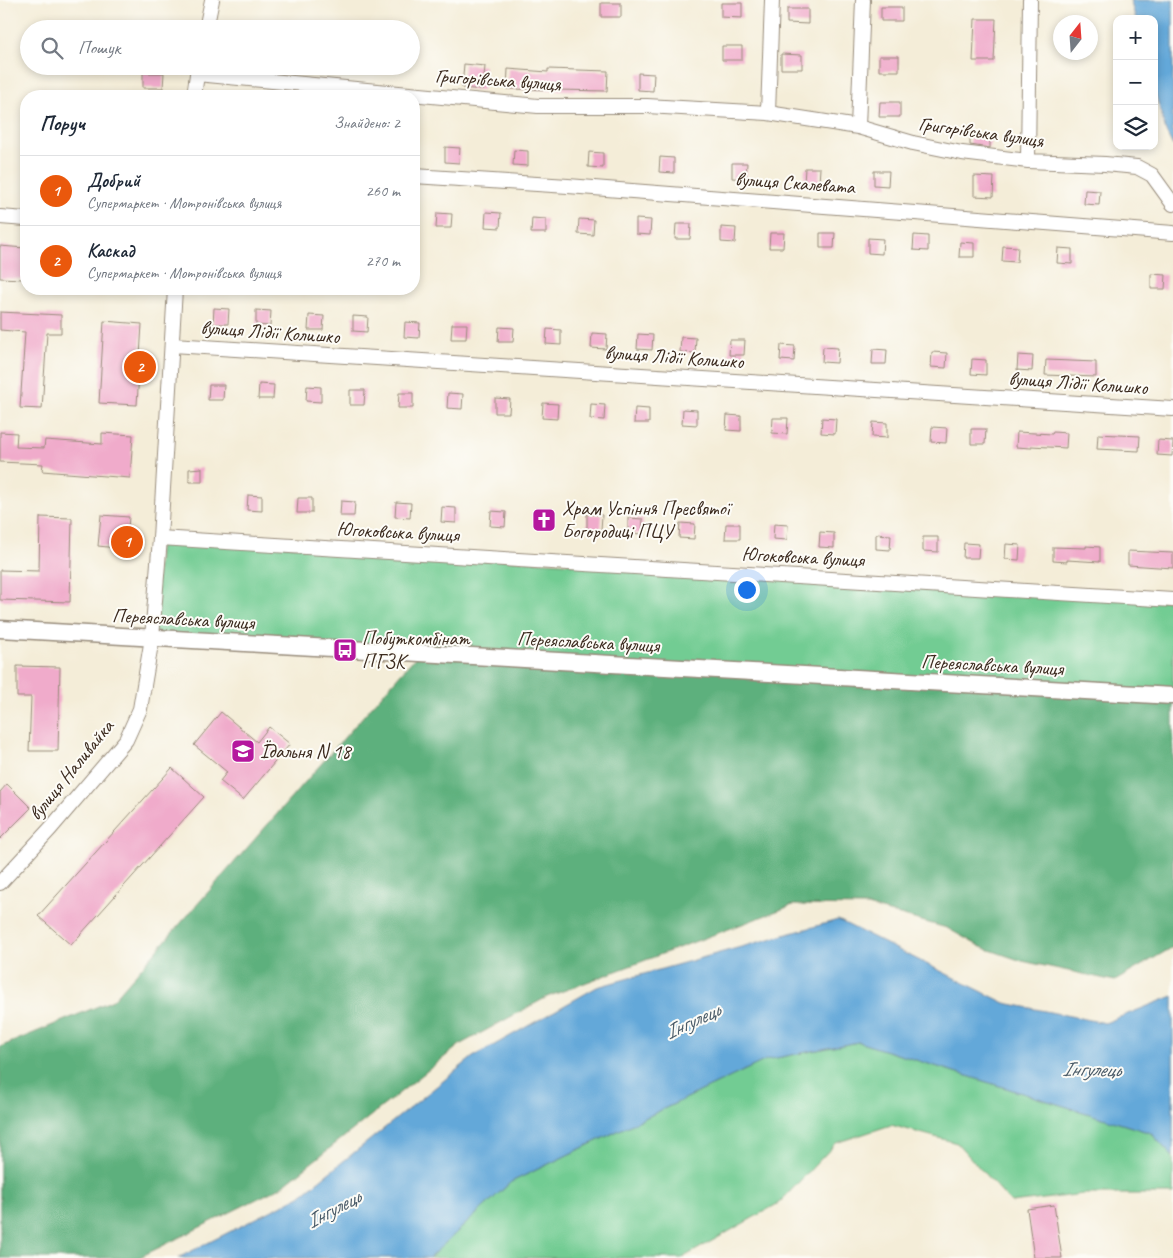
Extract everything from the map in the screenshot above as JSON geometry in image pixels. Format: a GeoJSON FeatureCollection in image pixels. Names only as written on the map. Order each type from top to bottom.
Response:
{"type":"FeatureCollection","features":[{"type":"Feature","properties":{"kind":"street"},"geometry":{"type":"LineString","coordinates":[[208,20],[212,0]]}},
{"type":"Feature","properties":{"kind":"street"},"geometry":{"type":"LineString","coordinates":[[768,113],[772,0]]}},
{"type":"Feature","properties":{"kind":"street"},"geometry":{"type":"LineString","coordinates":[[858,128],[863,0]]}},
{"type":"Feature","properties":{"kind":"street"},"geometry":{"type":"LineString","coordinates":[[1028,161],[1030,0]]}},
{"type":"Feature","properties":{"kind":"street"},"geometry":{"type":"LineString","coordinates":[[195,90],[196,75]]}},
{"type":"Feature","properties":{"kind":"street","name":"Григорівська вулиця"},"geometry":{"type":"LineString","coordinates":[[244,75],[386,90]]}},
{"type":"Feature","properties":{"kind":"street","name":"Григорівська вулиця"},"geometry":{"type":"LineString","coordinates":[[420,94],[538,106],[647,106],[768,113],[858,128],[913,143],[962,153],[1028,161],[1137,167],[1152,175],[1173,204]]}},
{"type":"Feature","properties":{"kind":"street","name":"вулиця Скалевата"},"geometry":{"type":"LineString","coordinates":[[420,176],[568,186],[1173,233]]}},
{"type":"Feature","properties":{"kind":"street"},"geometry":{"type":"LineString","coordinates":[[0,217],[20,219]]}},
{"type":"Feature","properties":{"kind":"street","name":"вулиця Наливайка"},"geometry":{"type":"LineString","coordinates":[[0,884],[126,740],[140,709],[152,638],[173,345],[175,295]]}},
{"type":"Feature","properties":{"kind":"street","name":"вулиця Лідії Колишко"},"geometry":{"type":"LineString","coordinates":[[173,345],[1173,409]]}},
{"type":"Feature","properties":{"kind":"street","name":"Югоковська вулиця"},"geometry":{"type":"LineString","coordinates":[[160,538],[1173,600]]}},
{"type":"Feature","properties":{"kind":"street","name":"Переяславська вулиця"},"geometry":{"type":"LineString","coordinates":[[0,629],[1173,696]]}},
{"type":"Feature","properties":{"kind":"green space"},"geometry":{"type":"Polygon","coordinates":[[[160,538],[1173,601],[1173,696],[152,638],[160,538]]]}},
{"type":"Feature","properties":{"kind":"green space"},"geometry":{"type":"Polygon","coordinates":[[[418,654],[1173,696],[1173,947],[1115,981],[1022,961],[981,947],[947,928],[867,906],[793,905],[547,997],[461,1044],[281,1187],[138,1258],[0,1258],[0,1047],[113,1000],[418,654]]]}},
{"type":"Feature","properties":{"kind":"green space"},"geometry":{"type":"Polygon","coordinates":[[[858,1042],[1151,1133],[1173,1157],[1173,1194],[1083,1194],[1011,1203],[957,1143],[891,1125],[836,1143],[779,1203],[682,1258],[429,1258],[511,1182],[766,1060],[858,1042]]]}},
{"type":"Feature","properties":{"kind":"water"},"geometry":{"type":"Polygon","coordinates":[[[1130,0],[1173,0],[1173,146],[1166,132],[1158,103],[1158,15],[1135,15],[1130,0]]]}},
{"type":"Feature","properties":{"kind":"water","name":"Інгулець"},"geometry":{"type":"Polygon","coordinates":[[[838,920],[1005,1003],[1105,1023],[1173,996],[1173,1157],[1151,1133],[858,1042],[766,1060],[511,1182],[429,1258],[178,1258],[300,1196],[473,1057],[597,987],[838,920]]]}},
{"type":"Feature","properties":{"kind":"building"},"geometry":{"type":"Polygon","coordinates":[[[601,3],[621,3],[621,17],[601,17],[601,3]]]}},
{"type":"Feature","properties":{"kind":"building"},"geometry":{"type":"Polygon","coordinates":[[[721,3],[742,3],[742,18],[721,17],[721,3]]]}},
{"type":"Feature","properties":{"kind":"building"},"geometry":{"type":"Polygon","coordinates":[[[881,7],[902,7],[902,21],[881,21],[881,7]]]}},
{"type":"Feature","properties":{"kind":"building"},"geometry":{"type":"Polygon","coordinates":[[[787,9],[808,9],[808,24],[787,23],[787,9]]]}},
{"type":"Feature","properties":{"kind":"building"},"geometry":{"type":"Polygon","coordinates":[[[975,19],[996,19],[994,61],[973,61],[975,19]]]}},
{"type":"Feature","properties":{"kind":"building"},"geometry":{"type":"Polygon","coordinates":[[[722,46],[742,46],[742,60],[722,60],[722,46]]]}},
{"type":"Feature","properties":{"kind":"building"},"geometry":{"type":"Polygon","coordinates":[[[781,54],[802,55],[802,69],[781,69],[781,54]]]}},
{"type":"Feature","properties":{"kind":"building"},"geometry":{"type":"Polygon","coordinates":[[[879,56],[899,56],[899,71],[879,71],[879,56]]]}},
{"type":"Feature","properties":{"kind":"building"},"geometry":{"type":"Polygon","coordinates":[[[464,64],[485,66],[483,90],[462,88],[464,64]]]}},
{"type":"Feature","properties":{"kind":"building"},"geometry":{"type":"Polygon","coordinates":[[[508,69],[548,72],[548,69],[608,71],[607,91],[507,89],[508,69]]]}},
{"type":"Feature","properties":{"kind":"building"},"geometry":{"type":"Polygon","coordinates":[[[638,73],[654,74],[653,91],[638,90],[638,73]]]}},
{"type":"Feature","properties":{"kind":"building"},"geometry":{"type":"Polygon","coordinates":[[[143,75],[164,75],[163,88],[143,88],[143,75]]]}},
{"type":"Feature","properties":{"kind":"building"},"geometry":{"type":"Polygon","coordinates":[[[880,102],[900,102],[900,117],[879,117],[880,102]]]}},
{"type":"Feature","properties":{"kind":"building"},"geometry":{"type":"Polygon","coordinates":[[[970,134],[990,135],[990,148],[970,145],[970,134]]]}},
{"type":"Feature","properties":{"kind":"building"},"geometry":{"type":"Polygon","coordinates":[[[445,147],[460,148],[459,163],[445,162],[445,147]]]}},
{"type":"Feature","properties":{"kind":"building"},"geometry":{"type":"Polygon","coordinates":[[[514,150],[528,151],[528,166],[513,165],[514,150]]]}},
{"type":"Feature","properties":{"kind":"building"},"geometry":{"type":"Polygon","coordinates":[[[589,152],[603,153],[603,168],[588,167],[589,152]]]}},
{"type":"Feature","properties":{"kind":"building"},"geometry":{"type":"Polygon","coordinates":[[[660,157],[674,158],[674,173],[659,172],[660,157]]]}},
{"type":"Feature","properties":{"kind":"building"},"geometry":{"type":"Polygon","coordinates":[[[732,163],[747,163],[746,179],[732,178],[732,163]]]}},
{"type":"Feature","properties":{"kind":"building"},"geometry":{"type":"Polygon","coordinates":[[[805,168],[820,168],[819,183],[804,183],[805,168]]]}},
{"type":"Feature","properties":{"kind":"building"},"geometry":{"type":"Polygon","coordinates":[[[874,171],[889,171],[888,186],[874,185],[874,171]]]}},
{"type":"Feature","properties":{"kind":"building"},"geometry":{"type":"Polygon","coordinates":[[[974,176],[994,177],[993,197],[974,196],[974,176]]]}},
{"type":"Feature","properties":{"kind":"building"},"geometry":{"type":"Polygon","coordinates":[[[1085,190],[1100,191],[1099,205],[1084,204],[1085,190]]]}},
{"type":"Feature","properties":{"kind":"building"},"geometry":{"type":"Polygon","coordinates":[[[486,212],[501,213],[500,228],[485,227],[486,212]]]}},
{"type":"Feature","properties":{"kind":"building"},"geometry":{"type":"Polygon","coordinates":[[[437,213],[452,214],[451,228],[436,228],[437,213]]]}},
{"type":"Feature","properties":{"kind":"building"},"geometry":{"type":"Polygon","coordinates":[[[532,218],[546,219],[546,233],[531,233],[532,218]]]}},
{"type":"Feature","properties":{"kind":"building"},"geometry":{"type":"Polygon","coordinates":[[[579,219],[594,220],[593,235],[578,234],[579,219]]]}},
{"type":"Feature","properties":{"kind":"building"},"geometry":{"type":"Polygon","coordinates":[[[636,219],[651,220],[650,235],[636,234],[636,219]]]}},
{"type":"Feature","properties":{"kind":"building"},"geometry":{"type":"Polygon","coordinates":[[[676,224],[691,224],[690,239],[675,239],[676,224]]]}},
{"type":"Feature","properties":{"kind":"building"},"geometry":{"type":"Polygon","coordinates":[[[721,227],[736,228],[735,243],[721,242],[721,227]]]}},
{"type":"Feature","properties":{"kind":"building"},"geometry":{"type":"Polygon","coordinates":[[[770,233],[784,233],[783,248],[769,248],[770,233]]]}},
{"type":"Feature","properties":{"kind":"building"},"geometry":{"type":"Polygon","coordinates":[[[820,233],[835,233],[834,248],[820,248],[820,233]]]}},
{"type":"Feature","properties":{"kind":"building"},"geometry":{"type":"Polygon","coordinates":[[[914,235],[928,236],[928,251],[913,250],[914,235]]]}},
{"type":"Feature","properties":{"kind":"building"},"geometry":{"type":"Polygon","coordinates":[[[868,238],[883,239],[882,254],[868,253],[868,238]]]}},
{"type":"Feature","properties":{"kind":"building"},"geometry":{"type":"Polygon","coordinates":[[[960,242],[974,243],[974,257],[959,257],[960,242]]]}},
{"type":"Feature","properties":{"kind":"building"},"geometry":{"type":"Polygon","coordinates":[[[0,246],[20,248],[20,279],[0,278],[0,246]]]}},
{"type":"Feature","properties":{"kind":"building"},"geometry":{"type":"Polygon","coordinates":[[[1003,246],[1018,247],[1017,262],[1002,261],[1003,246]]]}},
{"type":"Feature","properties":{"kind":"building"},"geometry":{"type":"Polygon","coordinates":[[[1058,248],[1072,249],[1072,264],[1057,263],[1058,248]]]}},
{"type":"Feature","properties":{"kind":"building"},"geometry":{"type":"Polygon","coordinates":[[[1151,274],[1166,275],[1165,289],[1151,289],[1151,274]]]}},
{"type":"Feature","properties":{"kind":"building"},"geometry":{"type":"Polygon","coordinates":[[[214,308],[229,309],[228,324],[213,324],[214,308]]]}},
{"type":"Feature","properties":{"kind":"building"},"geometry":{"type":"Polygon","coordinates":[[[256,310],[271,311],[270,326],[256,325],[256,310]]]}},
{"type":"Feature","properties":{"kind":"building"},"geometry":{"type":"Polygon","coordinates":[[[0,312],[61,315],[61,333],[47,333],[42,409],[20,408],[25,332],[0,330],[0,312]]]}},
{"type":"Feature","properties":{"kind":"building"},"geometry":{"type":"Polygon","coordinates":[[[309,315],[324,316],[323,330],[308,330],[309,315]]]}},
{"type":"Feature","properties":{"kind":"building"},"geometry":{"type":"Polygon","coordinates":[[[353,316],[368,317],[367,332],[353,331],[353,316]]]}},
{"type":"Feature","properties":{"kind":"building"},"geometry":{"type":"Polygon","coordinates":[[[104,321],[142,324],[137,405],[99,403],[104,321]]]}},
{"type":"Feature","properties":{"kind":"building"},"geometry":{"type":"Polygon","coordinates":[[[405,322],[420,323],[419,338],[404,337],[405,322]]]}},
{"type":"Feature","properties":{"kind":"building"},"geometry":{"type":"Polygon","coordinates":[[[452,324],[467,324],[466,339],[451,339],[452,324]]]}},
{"type":"Feature","properties":{"kind":"building"},"geometry":{"type":"Polygon","coordinates":[[[499,327],[514,328],[513,342],[498,342],[499,327]]]}},
{"type":"Feature","properties":{"kind":"building"},"geometry":{"type":"Polygon","coordinates":[[[547,329],[561,330],[561,345],[546,344],[547,329]]]}},
{"type":"Feature","properties":{"kind":"building"},"geometry":{"type":"Polygon","coordinates":[[[592,333],[607,334],[606,349],[591,348],[592,333]]]}},
{"type":"Feature","properties":{"kind":"building"},"geometry":{"type":"Polygon","coordinates":[[[638,334],[653,335],[652,350],[637,349],[638,334]]]}},
{"type":"Feature","properties":{"kind":"building"},"geometry":{"type":"Polygon","coordinates":[[[681,337],[696,338],[695,353],[680,352],[681,337]]]}},
{"type":"Feature","properties":{"kind":"building"},"geometry":{"type":"Polygon","coordinates":[[[730,340],[745,340],[744,355],[729,355],[730,340]]]}},
{"type":"Feature","properties":{"kind":"building"},"geometry":{"type":"Polygon","coordinates":[[[781,345],[795,346],[794,361],[780,360],[781,345]]]}},
{"type":"Feature","properties":{"kind":"building"},"geometry":{"type":"Polygon","coordinates":[[[823,347],[838,348],[837,363],[822,362],[823,347]]]}},
{"type":"Feature","properties":{"kind":"building"},"geometry":{"type":"Polygon","coordinates":[[[873,349],[887,350],[886,364],[872,364],[873,349]]]}},
{"type":"Feature","properties":{"kind":"building"},"geometry":{"type":"Polygon","coordinates":[[[932,352],[947,353],[946,368],[931,367],[932,352]]]}},
{"type":"Feature","properties":{"kind":"building"},"geometry":{"type":"Polygon","coordinates":[[[1018,355],[1033,356],[1032,371],[1017,370],[1018,355]]]}},
{"type":"Feature","properties":{"kind":"building"},"geometry":{"type":"Polygon","coordinates":[[[972,359],[986,360],[986,375],[971,374],[972,359]]]}},
{"type":"Feature","properties":{"kind":"building"},"geometry":{"type":"Polygon","coordinates":[[[1046,360],[1096,362],[1096,377],[1045,375],[1046,360]]]}},
{"type":"Feature","properties":{"kind":"building"},"geometry":{"type":"Polygon","coordinates":[[[259,384],[274,385],[273,399],[258,399],[259,384]]]}},
{"type":"Feature","properties":{"kind":"building"},"geometry":{"type":"Polygon","coordinates":[[[209,385],[224,385],[223,400],[208,400],[209,385]]]}},
{"type":"Feature","properties":{"kind":"building"},"geometry":{"type":"Polygon","coordinates":[[[307,386],[321,387],[321,402],[306,401],[307,386]]]}},
{"type":"Feature","properties":{"kind":"building"},"geometry":{"type":"Polygon","coordinates":[[[350,390],[365,390],[364,405],[350,405],[350,390]]]}},
{"type":"Feature","properties":{"kind":"building"},"geometry":{"type":"Polygon","coordinates":[[[399,393],[413,393],[413,408],[398,408],[399,393]]]}},
{"type":"Feature","properties":{"kind":"building"},"geometry":{"type":"Polygon","coordinates":[[[448,393],[463,394],[462,409],[447,408],[448,393]]]}},
{"type":"Feature","properties":{"kind":"building"},"geometry":{"type":"Polygon","coordinates":[[[495,398],[510,399],[509,413],[495,413],[495,398]]]}},
{"type":"Feature","properties":{"kind":"building"},"geometry":{"type":"Polygon","coordinates":[[[543,403],[558,404],[557,419],[542,418],[543,403]]]}},
{"type":"Feature","properties":{"kind":"building"},"geometry":{"type":"Polygon","coordinates":[[[591,404],[605,405],[604,420],[590,419],[591,404]]]}},
{"type":"Feature","properties":{"kind":"building"},"geometry":{"type":"Polygon","coordinates":[[[635,408],[649,409],[649,423],[634,423],[635,408]]]}},
{"type":"Feature","properties":{"kind":"building"},"geometry":{"type":"Polygon","coordinates":[[[683,409],[697,410],[697,425],[682,424],[683,409]]]}},
{"type":"Feature","properties":{"kind":"building"},"geometry":{"type":"Polygon","coordinates":[[[727,415],[741,416],[741,431],[726,430],[727,415]]]}},
{"type":"Feature","properties":{"kind":"building"},"geometry":{"type":"Polygon","coordinates":[[[773,418],[788,418],[787,434],[772,433],[773,418]]]}},
{"type":"Feature","properties":{"kind":"building"},"geometry":{"type":"Polygon","coordinates":[[[822,418],[836,419],[835,434],[821,433],[822,418]]]}},
{"type":"Feature","properties":{"kind":"building"},"geometry":{"type":"Polygon","coordinates":[[[873,422],[887,423],[887,438],[872,437],[873,422]]]}},
{"type":"Feature","properties":{"kind":"building"},"geometry":{"type":"Polygon","coordinates":[[[932,427],[947,428],[946,443],[931,442],[932,427]]]}},
{"type":"Feature","properties":{"kind":"building"},"geometry":{"type":"Polygon","coordinates":[[[971,429],[986,429],[985,444],[971,444],[971,429]]]}},
{"type":"Feature","properties":{"kind":"building"},"geometry":{"type":"Polygon","coordinates":[[[0,432],[17,433],[16,447],[44,448],[45,440],[102,444],[102,433],[133,435],[130,478],[42,471],[43,464],[0,462],[0,432]]]}},
{"type":"Feature","properties":{"kind":"building"},"geometry":{"type":"Polygon","coordinates":[[[1017,432],[1067,433],[1066,448],[1016,447],[1017,432]]]}},
{"type":"Feature","properties":{"kind":"building"},"geometry":{"type":"Polygon","coordinates":[[[1098,434],[1140,436],[1139,451],[1097,449],[1098,434]]]}},
{"type":"Feature","properties":{"kind":"building"},"geometry":{"type":"Polygon","coordinates":[[[1158,440],[1173,441],[1172,456],[1157,455],[1158,440]]]}},
{"type":"Feature","properties":{"kind":"building"},"geometry":{"type":"Polygon","coordinates":[[[202,468],[202,482],[189,482],[189,469],[202,468]]]}},
{"type":"Feature","properties":{"kind":"building"},"geometry":{"type":"Polygon","coordinates":[[[248,495],[262,496],[262,511],[247,510],[248,495]]]}},
{"type":"Feature","properties":{"kind":"building"},"geometry":{"type":"Polygon","coordinates":[[[298,498],[312,498],[312,513],[297,513],[298,498]]]}},
{"type":"Feature","properties":{"kind":"building"},"geometry":{"type":"Polygon","coordinates":[[[341,501],[355,502],[354,516],[340,516],[341,501]]]}},
{"type":"Feature","properties":{"kind":"building"},"geometry":{"type":"Polygon","coordinates":[[[396,502],[411,503],[410,518],[395,517],[396,502]]]}},
{"type":"Feature","properties":{"kind":"building"},"geometry":{"type":"Polygon","coordinates":[[[442,507],[456,508],[456,523],[441,522],[442,507]]]}},
{"type":"Feature","properties":{"kind":"building"},"geometry":{"type":"Polygon","coordinates":[[[537,510],[552,511],[551,526],[536,525],[537,510]]]}},
{"type":"Feature","properties":{"kind":"building"},"geometry":{"type":"Polygon","coordinates":[[[491,511],[506,512],[505,527],[490,526],[491,511]]]}},
{"type":"Feature","properties":{"kind":"building"},"geometry":{"type":"Polygon","coordinates":[[[587,514],[602,515],[601,530],[587,529],[587,514]]]}},
{"type":"Feature","properties":{"kind":"building"},"geometry":{"type":"Polygon","coordinates":[[[101,515],[129,517],[126,549],[98,546],[101,515]]]}},
{"type":"Feature","properties":{"kind":"building"},"geometry":{"type":"Polygon","coordinates":[[[40,517],[72,518],[70,602],[0,600],[0,570],[39,571],[40,517]]]}},
{"type":"Feature","properties":{"kind":"building"},"geometry":{"type":"Polygon","coordinates":[[[628,518],[643,519],[642,534],[628,533],[628,518]]]}},
{"type":"Feature","properties":{"kind":"building"},"geometry":{"type":"Polygon","coordinates":[[[680,523],[695,524],[694,539],[679,538],[680,523]]]}},
{"type":"Feature","properties":{"kind":"building"},"geometry":{"type":"Polygon","coordinates":[[[726,524],[740,524],[740,539],[725,539],[726,524]]]}},
{"type":"Feature","properties":{"kind":"building"},"geometry":{"type":"Polygon","coordinates":[[[774,524],[788,525],[787,540],[773,539],[774,524]]]}},
{"type":"Feature","properties":{"kind":"building"},"geometry":{"type":"Polygon","coordinates":[[[820,532],[834,533],[834,548],[819,547],[820,532]]]}},
{"type":"Feature","properties":{"kind":"building"},"geometry":{"type":"Polygon","coordinates":[[[876,534],[891,535],[890,550],[876,549],[876,534]]]}},
{"type":"Feature","properties":{"kind":"building"},"geometry":{"type":"Polygon","coordinates":[[[923,537],[938,537],[938,552],[923,551],[923,537]]]}},
{"type":"Feature","properties":{"kind":"building"},"geometry":{"type":"Polygon","coordinates":[[[964,543],[979,544],[978,558],[963,558],[964,543]]]}},
{"type":"Feature","properties":{"kind":"building"},"geometry":{"type":"Polygon","coordinates":[[[1006,544],[1020,545],[1019,560],[1005,559],[1006,544]]]}},
{"type":"Feature","properties":{"kind":"building"},"geometry":{"type":"Polygon","coordinates":[[[1086,546],[1100,547],[1100,562],[1053,561],[1053,547],[1086,548],[1086,546]]]}},
{"type":"Feature","properties":{"kind":"building"},"geometry":{"type":"Polygon","coordinates":[[[1128,551],[1173,553],[1173,568],[1128,565],[1128,551]]]}},
{"type":"Feature","properties":{"kind":"building"},"geometry":{"type":"Polygon","coordinates":[[[17,666],[60,667],[58,751],[29,751],[31,697],[17,697],[17,666]]]}},
{"type":"Feature","properties":{"kind":"building"},"geometry":{"type":"Polygon","coordinates":[[[221,712],[257,742],[269,727],[290,744],[243,800],[220,781],[227,772],[194,745],[221,712]]]}},
{"type":"Feature","properties":{"kind":"building"},"geometry":{"type":"Polygon","coordinates":[[[172,768],[204,797],[71,945],[38,916],[172,768]]]}},
{"type":"Feature","properties":{"kind":"building"},"geometry":{"type":"Polygon","coordinates":[[[7,784],[31,808],[0,839],[0,792],[7,784]]]}},
{"type":"Feature","properties":{"kind":"building"},"geometry":{"type":"Polygon","coordinates":[[[1054,1205],[1062,1258],[1034,1258],[1027,1209],[1054,1205]]]}},
{"type":"Feature","properties":{"kind":"place","name":"Каскад"},"geometry":{"type":"Point","coordinates":[140,367]}},
{"type":"Feature","properties":{"kind":"place","name":"Храм Успіння Пресвятої Богородиці ПЦУ"},"geometry":{"type":"Point","coordinates":[544,520]}},
{"type":"Feature","properties":{"kind":"place","name":"Добрий"},"geometry":{"type":"Point","coordinates":[127,542]}},
{"type":"Feature","properties":{"kind":"place","name":"Побуткомбінат ПГЗК"},"geometry":{"type":"Point","coordinates":[345,650]}},
{"type":"Feature","properties":{"kind":"place","name":"Їдальня N 18"},"geometry":{"type":"Point","coordinates":[243,751]}}]}
